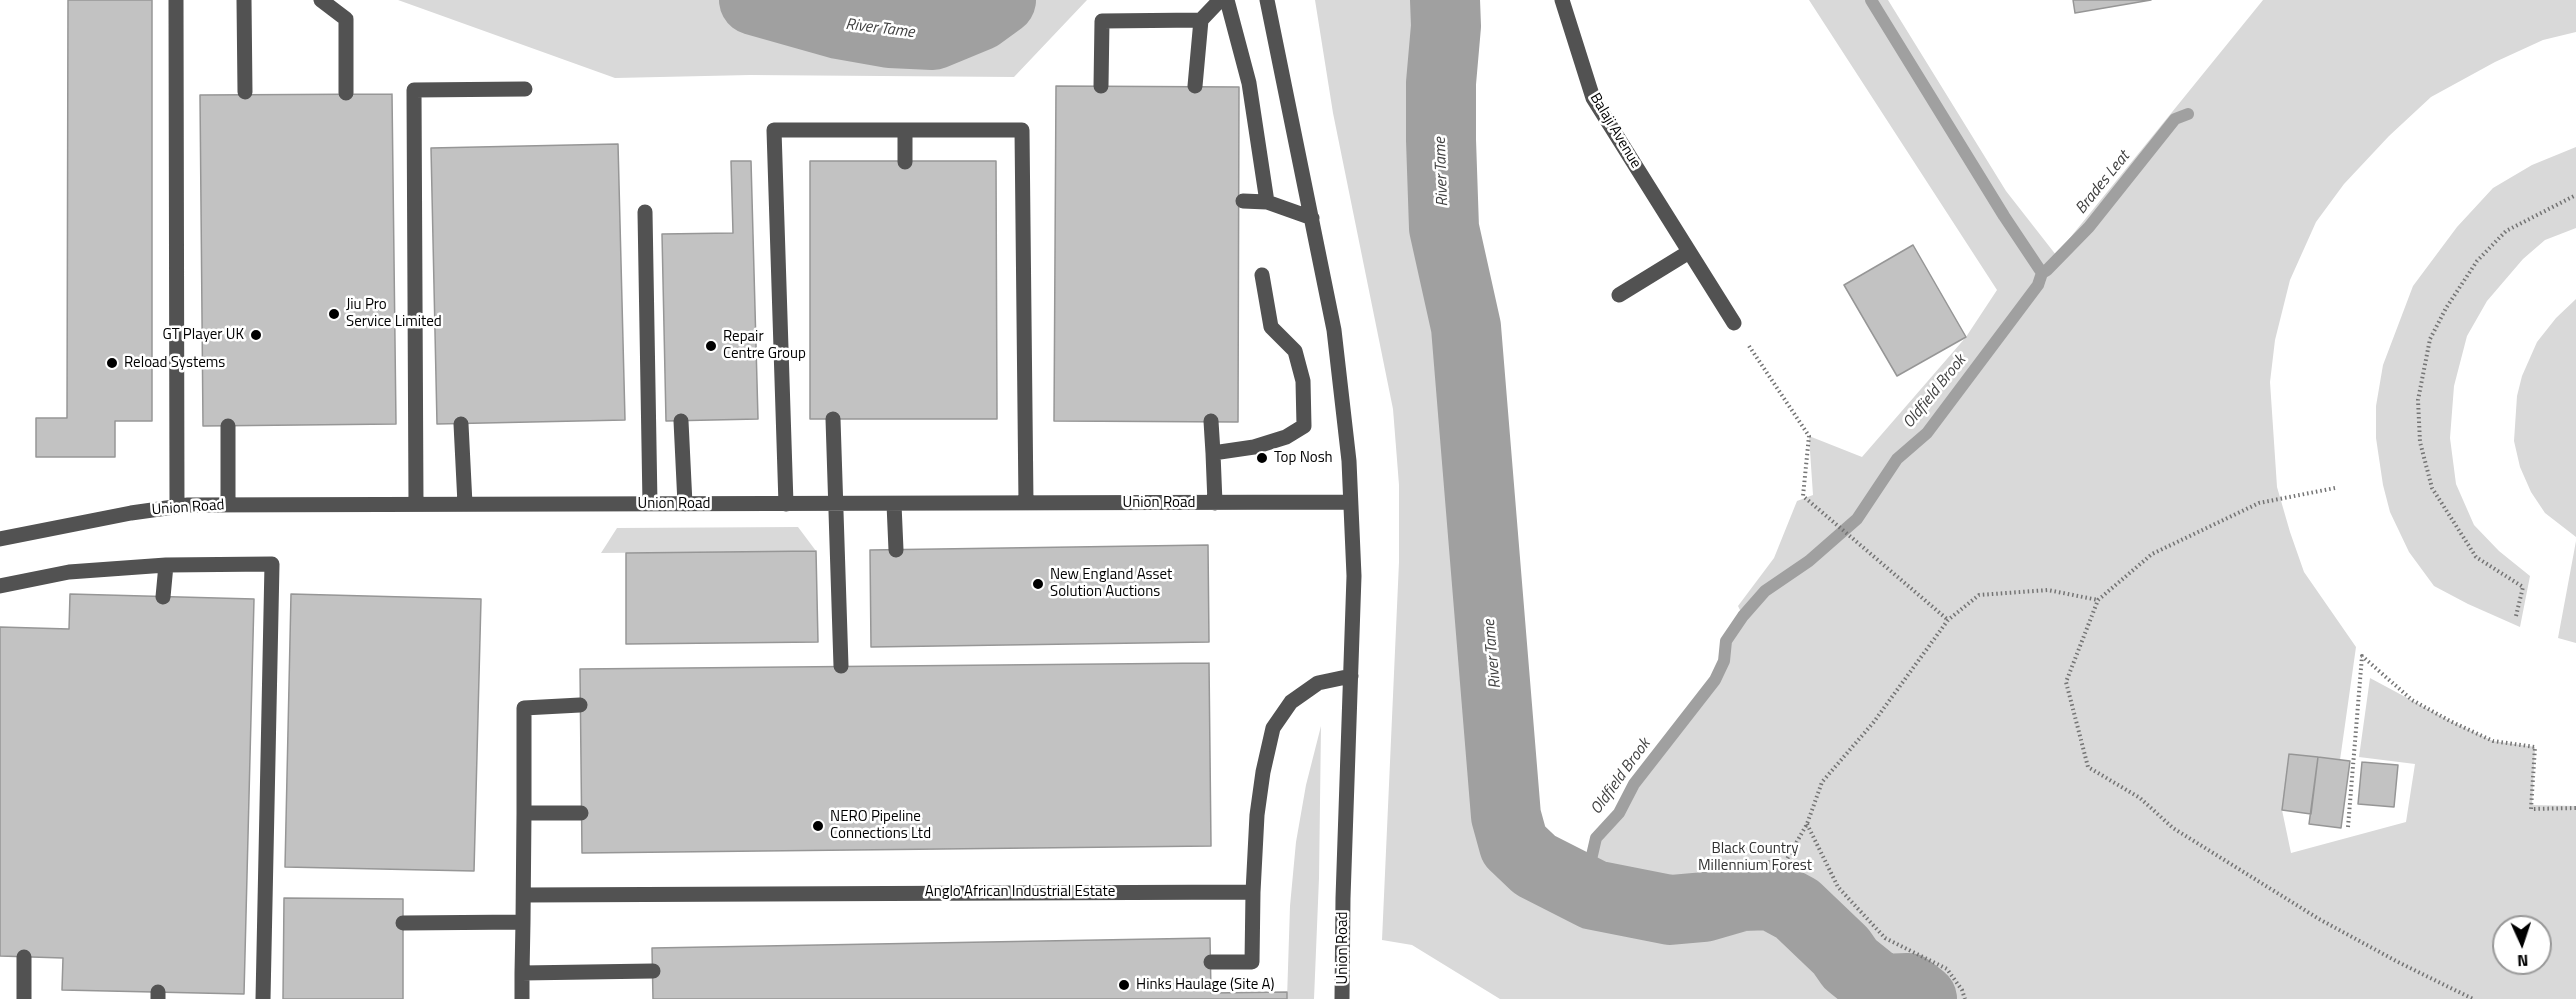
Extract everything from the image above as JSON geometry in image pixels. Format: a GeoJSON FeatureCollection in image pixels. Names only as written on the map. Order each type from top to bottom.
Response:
{"type":"FeatureCollection","features":[{"type":"Feature","properties":{"kind":"street"},"geometry":{"type":"LineString","coordinates":[[176,0],[177,507]]}},
{"type":"Feature","properties":{"kind":"street"},"geometry":{"type":"LineString","coordinates":[[244,0],[245,92]]}},
{"type":"Feature","properties":{"kind":"street"},"geometry":{"type":"LineString","coordinates":[[321,0],[346,20],[346,93]]}},
{"type":"Feature","properties":{"kind":"street"},"geometry":{"type":"LineString","coordinates":[[1195,86],[1201,20],[1220,0]]}},
{"type":"Feature","properties":{"kind":"street"},"geometry":{"type":"LineString","coordinates":[[1227,0],[1249,83],[1267,202]]}},
{"type":"Feature","properties":{"kind":"street","name":"Union Road"},"geometry":{"type":"LineString","coordinates":[[1268,0],[1334,330],[1349,461],[1354,576],[1342,999]]}},
{"type":"Feature","properties":{"kind":"street","name":"Balaji Avenue"},"geometry":{"type":"LineString","coordinates":[[1562,0],[1593,98],[1734,322]]}},
{"type":"Feature","properties":{"kind":"street"},"geometry":{"type":"LineString","coordinates":[[1101,86],[1102,21],[1201,20]]}},
{"type":"Feature","properties":{"kind":"street"},"geometry":{"type":"LineString","coordinates":[[416,504],[414,90],[525,89]]}},
{"type":"Feature","properties":{"kind":"street"},"geometry":{"type":"LineString","coordinates":[[786,504],[774,130],[1023,130],[1026,503]]}},
{"type":"Feature","properties":{"kind":"street"},"geometry":{"type":"LineString","coordinates":[[905,130],[905,162]]}},
{"type":"Feature","properties":{"kind":"street"},"geometry":{"type":"LineString","coordinates":[[1243,201],[1267,202],[1312,218]]}},
{"type":"Feature","properties":{"kind":"street"},"geometry":{"type":"LineString","coordinates":[[645,212],[650,504]]}},
{"type":"Feature","properties":{"kind":"street"},"geometry":{"type":"LineString","coordinates":[[1619,295],[1689,252]]}},
{"type":"Feature","properties":{"kind":"street"},"geometry":{"type":"LineString","coordinates":[[1213,453],[1254,447],[1286,437],[1304,426],[1303,381],[1295,351],[1271,327],[1262,275]]}},
{"type":"Feature","properties":{"kind":"street"},"geometry":{"type":"LineString","coordinates":[[833,419],[841,666]]}},
{"type":"Feature","properties":{"kind":"street"},"geometry":{"type":"LineString","coordinates":[[681,421],[684,504]]}},
{"type":"Feature","properties":{"kind":"street"},"geometry":{"type":"LineString","coordinates":[[1211,421],[1215,503]]}},
{"type":"Feature","properties":{"kind":"street"},"geometry":{"type":"LineString","coordinates":[[461,423],[465,504]]}},
{"type":"Feature","properties":{"kind":"street"},"geometry":{"type":"LineString","coordinates":[[228,426],[228,505]]}},
{"type":"Feature","properties":{"kind":"street","name":"Union Road"},"geometry":{"type":"LineString","coordinates":[[0,539],[131,513],[177,507],[228,505],[1350,502]]}},
{"type":"Feature","properties":{"kind":"street"},"geometry":{"type":"LineString","coordinates":[[894,504],[896,550]]}},
{"type":"Feature","properties":{"kind":"street"},"geometry":{"type":"LineString","coordinates":[[0,586],[69,572],[166,565],[272,564],[263,999]]}},
{"type":"Feature","properties":{"kind":"street"},"geometry":{"type":"LineString","coordinates":[[163,597],[166,565]]}},
{"type":"Feature","properties":{"kind":"street"},"geometry":{"type":"LineString","coordinates":[[1211,962],[1252,962],[1257,815],[1263,772],[1274,728],[1291,702],[1309,689],[1318,683],[1351,676]]}},
{"type":"Feature","properties":{"kind":"street"},"geometry":{"type":"LineString","coordinates":[[522,999],[524,708],[580,705]]}},
{"type":"Feature","properties":{"kind":"street"},"geometry":{"type":"LineString","coordinates":[[524,813],[581,813]]}},
{"type":"Feature","properties":{"kind":"street","name":"Anglo African Industrial Estate"},"geometry":{"type":"LineString","coordinates":[[524,895],[1253,892]]}},
{"type":"Feature","properties":{"kind":"street"},"geometry":{"type":"LineString","coordinates":[[403,923],[523,922]]}},
{"type":"Feature","properties":{"kind":"street"},"geometry":{"type":"LineString","coordinates":[[24,957],[24,999]]}},
{"type":"Feature","properties":{"kind":"street"},"geometry":{"type":"LineString","coordinates":[[522,973],[653,971]]}},
{"type":"Feature","properties":{"kind":"path"},"geometry":{"type":"LineString","coordinates":[[2516,616],[2523,587],[2476,557],[2432,488],[2420,442],[2418,400],[2430,339],[2446,308],[2477,261],[2505,231],[2576,195]]}},
{"type":"Feature","properties":{"kind":"path"},"geometry":{"type":"LineString","coordinates":[[1734,322],[1809,436],[1803,496],[1948,620]]}},
{"type":"Feature","properties":{"kind":"path"},"geometry":{"type":"LineString","coordinates":[[2335,488],[2259,503],[2152,554],[2098,600],[2066,682],[2088,767],[2140,798],[2173,828],[2319,919],[2473,999]]}},
{"type":"Feature","properties":{"kind":"path"},"geometry":{"type":"LineString","coordinates":[[1784,866],[1807,824],[1822,782],[1873,723],[1948,620],[1979,594],[2049,590],[2098,600]]}},
{"type":"Feature","properties":{"kind":"path"},"geometry":{"type":"LineString","coordinates":[[2348,827],[2362,656],[2412,700],[2450,721],[2493,741],[2535,747],[2531,809],[2576,808]]}},
{"type":"Feature","properties":{"kind":"path"},"geometry":{"type":"LineString","coordinates":[[1807,824],[1838,887],[1885,938],[1947,969],[1962,990],[1965,999]]}},
{"type":"Feature","properties":{"kind":"green space"},"geometry":{"type":"Polygon","coordinates":[[[398,0],[1087,0],[1014,77],[750,75],[615,78],[398,0]]]}},
{"type":"Feature","properties":{"kind":"green space","name":"Black Country Millennium Forest"},"geometry":{"type":"Polygon","coordinates":[[[1315,0],[1445,0],[1446,26],[1441,83],[1444,228],[1466,327],[1506,816],[1514,845],[1535,865],[1594,895],[1590,864],[1596,838],[1619,813],[1634,784],[1715,680],[1724,661],[1726,641],[1743,616],[1738,606],[1774,558],[1797,501],[1813,495],[1809,436],[1862,457],[1966,337],[1997,290],[1809,0],[1888,0],[2006,191],[2056,255],[2263,0],[2576,0],[2576,32],[2543,40],[2495,62],[2431,97],[2389,136],[2344,184],[2316,222],[2290,280],[2275,340],[2270,382],[2277,487],[2290,532],[2304,572],[2356,647],[2340,760],[2289,754],[2282,810],[2291,853],[2406,822],[2415,764],[2359,757],[2370,678],[2450,721],[2493,741],[2535,747],[2532,805],[2576,806],[2576,999],[1500,999],[1412,945],[1382,940],[1399,562],[1399,485],[1393,409],[1333,113],[1315,0]]]}},
{"type":"Feature","properties":{"kind":"green space"},"geometry":{"type":"Polygon","coordinates":[[[2576,147],[2576,228],[2545,240],[2523,259],[2487,301],[2467,336],[2454,386],[2450,438],[2456,484],[2474,525],[2499,551],[2530,576],[2520,627],[2434,586],[2409,552],[2390,512],[2383,485],[2376,438],[2376,406],[2383,365],[2413,286],[2457,227],[2493,188],[2532,165],[2576,147]]]}},
{"type":"Feature","properties":{"kind":"green space"},"geometry":{"type":"Polygon","coordinates":[[[2576,299],[2576,537],[2545,513],[2531,492],[2520,467],[2514,441],[2517,396],[2522,376],[2537,342],[2556,318],[2576,299]]]}},
{"type":"Feature","properties":{"kind":"green space"},"geometry":{"type":"Polygon","coordinates":[[[798,527],[816,551],[601,553],[617,528],[798,527]]]}},
{"type":"Feature","properties":{"kind":"green space"},"geometry":{"type":"Polygon","coordinates":[[[2576,541],[2576,643],[2558,638],[2576,541]]]}},
{"type":"Feature","properties":{"kind":"green space"},"geometry":{"type":"Polygon","coordinates":[[[1321,726],[1319,878],[1314,999],[1287,999],[1290,906],[1296,842],[1306,785],[1321,726]]]}},
{"type":"Feature","properties":{"kind":"building"},"geometry":{"type":"Polygon","coordinates":[[[68,0],[152,0],[152,421],[115,421],[115,457],[36,457],[36,418],[67,418],[68,0]]]}},
{"type":"Feature","properties":{"kind":"building"},"geometry":{"type":"Polygon","coordinates":[[[2073,0],[2151,0],[2075,13],[2073,0]]]}},
{"type":"Feature","properties":{"kind":"building"},"geometry":{"type":"Polygon","coordinates":[[[1056,86],[1239,87],[1238,422],[1054,421],[1056,86]]]}},
{"type":"Feature","properties":{"kind":"building"},"geometry":{"type":"Polygon","coordinates":[[[392,94],[396,424],[203,426],[200,95],[392,94]]]}},
{"type":"Feature","properties":{"kind":"building"},"geometry":{"type":"Polygon","coordinates":[[[618,144],[625,420],[437,424],[431,148],[618,144]]]}},
{"type":"Feature","properties":{"kind":"building"},"geometry":{"type":"Polygon","coordinates":[[[731,161],[751,161],[758,419],[666,421],[662,234],[733,233],[731,161]]]}},
{"type":"Feature","properties":{"kind":"building"},"geometry":{"type":"Polygon","coordinates":[[[810,161],[996,161],[997,419],[810,419],[810,161]]]}},
{"type":"Feature","properties":{"kind":"building"},"geometry":{"type":"Polygon","coordinates":[[[1913,245],[1966,337],[1897,376],[1844,285],[1913,245]]]}},
{"type":"Feature","properties":{"kind":"building"},"geometry":{"type":"Polygon","coordinates":[[[1208,545],[1209,642],[871,647],[870,550],[1208,545]]]}},
{"type":"Feature","properties":{"kind":"building"},"geometry":{"type":"Polygon","coordinates":[[[816,551],[818,642],[626,644],[626,553],[816,551]]]}},
{"type":"Feature","properties":{"kind":"building"},"geometry":{"type":"Polygon","coordinates":[[[70,594],[254,599],[244,994],[62,990],[63,958],[0,956],[0,627],[69,629],[70,594]]]}},
{"type":"Feature","properties":{"kind":"building"},"geometry":{"type":"Polygon","coordinates":[[[291,594],[481,599],[474,871],[285,867],[291,594]]]}},
{"type":"Feature","properties":{"kind":"building"},"geometry":{"type":"Polygon","coordinates":[[[1209,663],[1211,846],[582,853],[580,669],[1209,663]]]}},
{"type":"Feature","properties":{"kind":"building"},"geometry":{"type":"Polygon","coordinates":[[[2289,754],[2318,757],[2311,814],[2282,810],[2289,754]]]}},
{"type":"Feature","properties":{"kind":"building"},"geometry":{"type":"Polygon","coordinates":[[[2318,757],[2350,761],[2341,828],[2309,824],[2318,757]]]}},
{"type":"Feature","properties":{"kind":"building"},"geometry":{"type":"Polygon","coordinates":[[[2362,762],[2398,765],[2394,807],[2358,804],[2362,762]]]}},
{"type":"Feature","properties":{"kind":"building"},"geometry":{"type":"Polygon","coordinates":[[[284,898],[403,899],[403,999],[283,999],[284,898]]]}},
{"type":"Feature","properties":{"kind":"building"},"geometry":{"type":"Polygon","coordinates":[[[1210,938],[1211,993],[1287,992],[1287,999],[653,999],[652,948],[1210,938]]]}},
{"type":"Feature","properties":{"kind":"waterway","name":"River Tame"},"geometry":{"type":"LineString","coordinates":[[754,0],[839,24],[890,33],[933,35],[979,16],[1001,0]]}},
{"type":"Feature","properties":{"kind":"waterway","name":"River Tame"},"geometry":{"type":"LineString","coordinates":[[1445,0],[1446,26],[1441,83],[1444,228],[1466,327],[1506,816],[1514,845],[1535,865],[1594,895],[1670,910],[1704,907],[1742,896],[1771,895],[1797,909],[1841,951],[1850,964],[1881,989],[1908,988],[1922,999]]}},
{"type":"Feature","properties":{"kind":"waterway","name":"Oldfield Brook"},"geometry":{"type":"LineString","coordinates":[[1594,895],[1590,864],[1596,838],[1619,813],[1634,784],[1715,680],[1724,661],[1726,641],[1743,616],[1765,591],[1809,561],[1857,519],[1897,459],[1927,433],[2038,285],[2042,273],[2004,216],[1871,0]]}},
{"type":"Feature","properties":{"kind":"waterway","name":"Brades Leat"},"geometry":{"type":"LineString","coordinates":[[2042,273],[2089,227],[2175,119],[2188,114]]}},
{"type":"Feature","properties":{"kind":"place","name":"Jiu Pro Service Limited"},"geometry":{"type":"Point","coordinates":[334,314]}},
{"type":"Feature","properties":{"kind":"place","name":"GT Player UK"},"geometry":{"type":"Point","coordinates":[256,335]}},
{"type":"Feature","properties":{"kind":"place","name":"Repair Centre Group"},"geometry":{"type":"Point","coordinates":[711,346]}},
{"type":"Feature","properties":{"kind":"place","name":"Reload Systems"},"geometry":{"type":"Point","coordinates":[112,363]}},
{"type":"Feature","properties":{"kind":"place","name":"Top Nosh"},"geometry":{"type":"Point","coordinates":[1262,458]}},
{"type":"Feature","properties":{"kind":"place","name":"New England Asset Solution Auctions"},"geometry":{"type":"Point","coordinates":[1038,584]}},
{"type":"Feature","properties":{"kind":"place","name":"NERO Pipeline Connections Ltd"},"geometry":{"type":"Point","coordinates":[818,826]}},
{"type":"Feature","properties":{"kind":"place","name":"Hinks Haulage (Site A)"},"geometry":{"type":"Point","coordinates":[1124,985]}}]}
